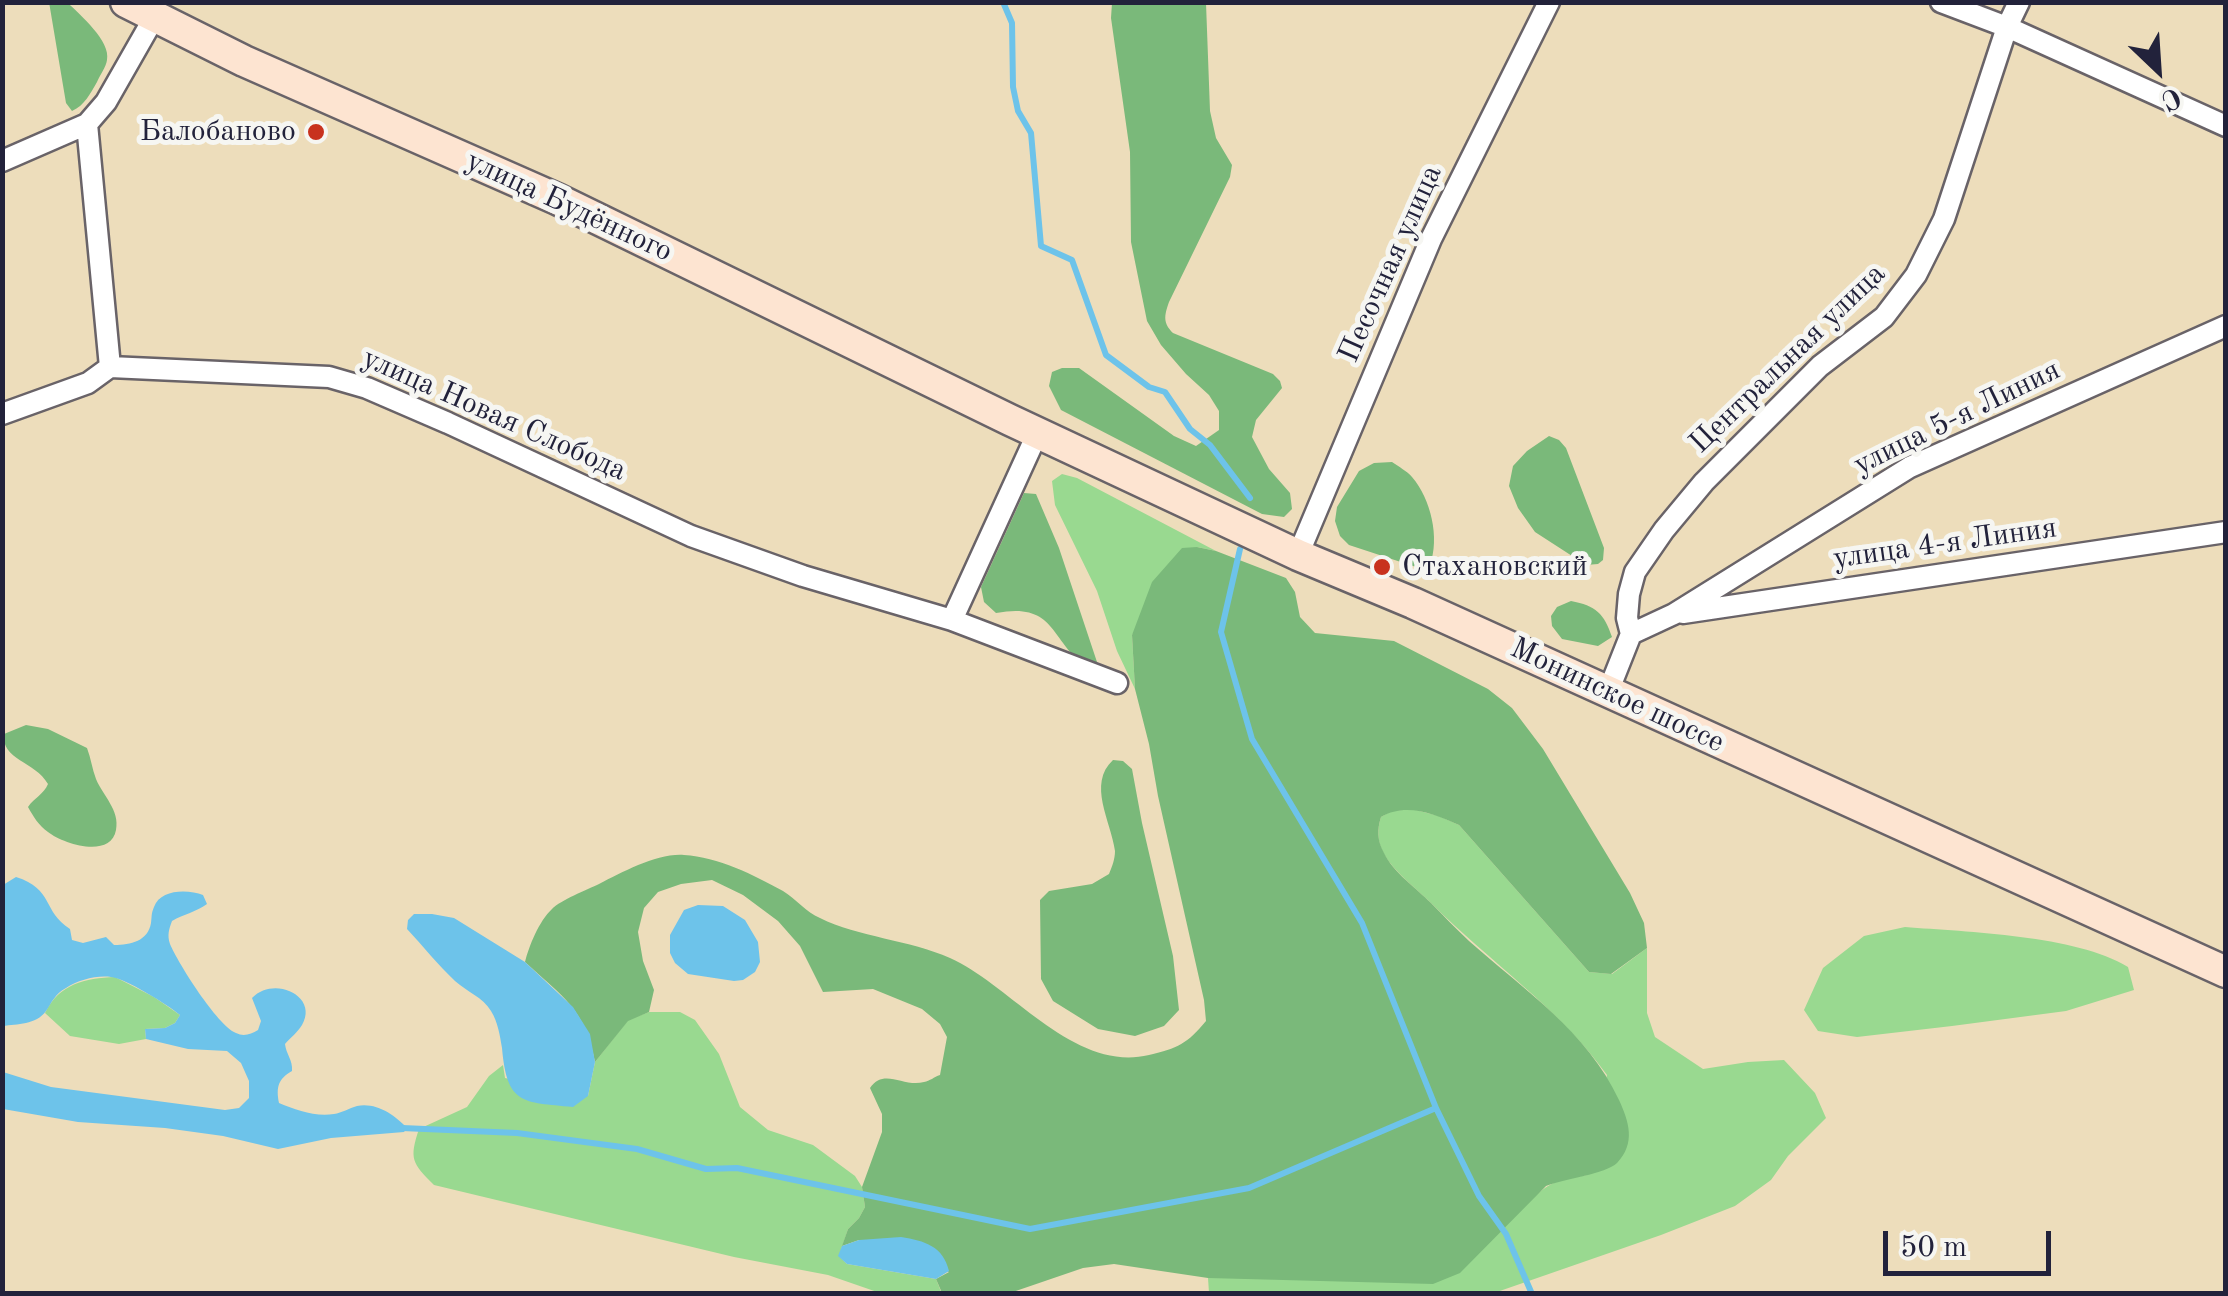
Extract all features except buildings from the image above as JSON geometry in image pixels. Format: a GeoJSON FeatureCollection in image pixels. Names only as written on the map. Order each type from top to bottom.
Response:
{"type":"FeatureCollection","features":[{"type":"Feature","properties":{"kind":"main road","name":"улица Будённого"},"geometry":{"type":"LineString","coordinates":[[126,2],[244,61],[557,199],[1010,420]]}},
{"type":"Feature","properties":{"kind":"main road","name":"Монинское шоссе"},"geometry":{"type":"LineString","coordinates":[[1010,420],[1298,555],[1413,603],[2226,972]]}},
{"type":"Feature","properties":{"kind":"street","name":"Песочная улица"},"geometry":{"type":"LineString","coordinates":[[1298,555],[1431,238],[1549,2]]}},
{"type":"Feature","properties":{"kind":"street"},"geometry":{"type":"LineString","coordinates":[[1942,2],[2007,27],[2226,126]]}},
{"type":"Feature","properties":{"kind":"street","name":"Центральная улица"},"geometry":{"type":"LineString","coordinates":[[1631,634],[1627,618],[1635,572],[1664,530],[1704,482],[1820,366],[1884,317],[1916,275],[1944,219],[2018,2]]}},
{"type":"Feature","properties":{"kind":"street"},"geometry":{"type":"LineString","coordinates":[[2,161],[88,124],[106,102],[156,16]]}},
{"type":"Feature","properties":{"kind":"street"},"geometry":{"type":"LineString","coordinates":[[2,414],[88,382],[110,366],[88,124]]}},
{"type":"Feature","properties":{"kind":"street","name":"улица 5-я Линия"},"geometry":{"type":"LineString","coordinates":[[1674,614],[1910,467],[2226,326]]}},
{"type":"Feature","properties":{"kind":"street","name":"улица Новая Слобода"},"geometry":{"type":"LineString","coordinates":[[110,366],[329,377],[367,388],[692,536],[803,576],[952,620],[1117,683]]}},
{"type":"Feature","properties":{"kind":"street"},"geometry":{"type":"LineString","coordinates":[[952,620],[1038,432]]}},
{"type":"Feature","properties":{"kind":"street","name":"улица 4-я Линия"},"geometry":{"type":"LineString","coordinates":[[1674,614],[2226,532]]}},
{"type":"Feature","properties":{"kind":"street"},"geometry":{"type":"LineString","coordinates":[[1608,692],[1631,634],[1674,614]]}},
{"type":"Feature","properties":{"kind":"green space"},"geometry":{"type":"Polygon","coordinates":[[[49,2],[68,3],[94,29],[107,53],[92,91],[72,111],[66,103],[49,2]]]}},
{"type":"Feature","properties":{"kind":"green space"},"geometry":{"type":"Polygon","coordinates":[[[1112,3],[1206,3],[1210,111],[1216,138],[1232,165],[1230,177],[1169,302],[1165,319],[1173,333],[1273,374],[1280,381],[1282,388],[1256,420],[1252,437],[1269,469],[1290,493],[1292,509],[1284,517],[1262,514],[1061,410],[1049,386],[1052,372],[1079,368],[1174,436],[1196,446],[1219,430],[1219,411],[1209,395],[1161,345],[1147,321],[1131,242],[1130,152],[1112,3]]]}},
{"type":"Feature","properties":{"kind":"green space"},"geometry":{"type":"Polygon","coordinates":[[[1549,436],[1566,448],[1604,548],[1603,560],[1598,564],[1586,565],[1535,532],[1509,486],[1513,466],[1549,436]]]}},
{"type":"Feature","properties":{"kind":"green space"},"geometry":{"type":"Polygon","coordinates":[[[1392,462],[1412,477],[1429,507],[1434,531],[1430,565],[1416,567],[1349,545],[1340,536],[1335,521],[1337,507],[1359,471],[1374,463],[1392,462]]]}},
{"type":"Feature","properties":{"kind":"green space"},"geometry":{"type":"Polygon","coordinates":[[[1062,474],[1077,478],[1216,551],[1197,547],[1132,635],[1135,689],[1117,651],[1097,591],[1055,505],[1052,481],[1062,474]]]}},
{"type":"Feature","properties":{"kind":"green space"},"geometry":{"type":"Polygon","coordinates":[[[1024,493],[1036,494],[1059,548],[1098,665],[1090,669],[1042,619],[1016,611],[996,613],[984,602],[981,587],[1024,493]]]}},
{"type":"Feature","properties":{"kind":"green space"},"geometry":{"type":"Polygon","coordinates":[[[1197,547],[1286,578],[1295,592],[1300,617],[1315,633],[1394,641],[1488,689],[1512,708],[1543,749],[1644,923],[1647,948],[1611,974],[1589,972],[1459,825],[1430,814],[1400,810],[1381,817],[1379,839],[1399,873],[1469,941],[1553,1013],[1590,1053],[1606,1075],[1628,1124],[1627,1148],[1617,1163],[1546,1186],[1460,1273],[1433,1284],[1208,1278],[1114,1264],[1083,1268],[1007,1294],[942,1293],[936,1279],[949,1272],[859,1240],[842,1246],[848,1229],[865,1207],[862,1187],[882,1132],[882,1114],[870,1088],[882,1079],[917,1083],[940,1075],[947,1037],[940,1024],[922,1009],[873,989],[823,992],[800,946],[778,921],[743,895],[712,880],[681,884],[658,892],[644,908],[638,932],[654,990],[649,1012],[628,1021],[595,1062],[578,1016],[525,962],[529,949],[543,920],[561,902],[640,864],[674,855],[697,856],[735,868],[783,891],[810,912],[835,924],[950,958],[1069,1040],[1095,1051],[1121,1057],[1149,1055],[1175,1047],[1193,1035],[1206,1021],[1204,1000],[1135,689],[1132,635],[1152,582],[1182,548],[1197,547]]]}},
{"type":"Feature","properties":{"kind":"green space"},"geometry":{"type":"Polygon","coordinates":[[[1571,601],[1598,612],[1612,637],[1598,646],[1562,639],[1552,626],[1551,616],[1557,607],[1571,601]]]}},
{"type":"Feature","properties":{"kind":"green space"},"geometry":{"type":"Polygon","coordinates":[[[26,725],[48,729],[87,748],[96,779],[116,816],[116,830],[105,844],[96,847],[64,841],[45,830],[34,817],[28,807],[48,784],[4,743],[4,734],[26,725]]]}},
{"type":"Feature","properties":{"kind":"green space"},"geometry":{"type":"Polygon","coordinates":[[[1113,760],[1123,761],[1132,769],[1173,956],[1179,1010],[1164,1026],[1135,1036],[1098,1029],[1053,1001],[1041,979],[1040,900],[1049,891],[1092,884],[1109,874],[1112,866],[1115,851],[1101,791],[1105,770],[1113,760]]]}},
{"type":"Feature","properties":{"kind":"green space"},"geometry":{"type":"Polygon","coordinates":[[[1412,809],[1459,825],[1589,972],[1612,974],[1647,948],[1647,1013],[1655,1037],[1703,1069],[1784,1060],[1815,1093],[1826,1118],[1788,1156],[1771,1180],[1735,1206],[1494,1293],[1209,1293],[1208,1278],[1260,1278],[1532,1199],[1557,1182],[1587,1175],[1607,1075],[1568,1028],[1388,861],[1379,840],[1381,817],[1391,811],[1412,809]]]}},
{"type":"Feature","properties":{"kind":"green space"},"geometry":{"type":"Polygon","coordinates":[[[1905,927],[1989,933],[2080,948],[2128,967],[2134,990],[2066,1011],[1952,1026],[1857,1037],[1818,1031],[1804,1010],[1823,968],[1864,936],[1905,927]]]}},
{"type":"Feature","properties":{"kind":"green space"},"geometry":{"type":"Polygon","coordinates":[[[115,977],[180,1015],[175,1023],[145,1029],[146,1039],[119,1044],[70,1036],[45,1013],[65,989],[93,979],[115,977]]]}},
{"type":"Feature","properties":{"kind":"green space"},"geometry":{"type":"Polygon","coordinates":[[[649,1012],[680,1012],[695,1020],[719,1054],[740,1107],[768,1130],[813,1145],[855,1176],[862,1187],[865,1207],[848,1229],[839,1256],[847,1264],[936,1279],[942,1294],[880,1293],[828,1275],[734,1257],[434,1185],[417,1166],[414,1147],[419,1129],[467,1107],[489,1076],[503,1065],[505,1078],[588,1096],[595,1062],[628,1020],[649,1012]]]}},
{"type":"Feature","properties":{"kind":"water"},"geometry":{"type":"Polygon","coordinates":[[[16,877],[37,888],[70,929],[72,940],[83,943],[106,937],[114,945],[138,941],[149,929],[154,907],[162,897],[182,891],[203,895],[207,904],[172,921],[170,944],[189,978],[228,1028],[247,1035],[258,1030],[261,1021],[252,998],[261,991],[271,988],[292,992],[304,1005],[302,1025],[285,1044],[292,1071],[279,1084],[279,1103],[320,1115],[371,1106],[391,1114],[407,1128],[404,1132],[331,1138],[278,1149],[223,1136],[78,1122],[3,1109],[3,1072],[51,1087],[225,1110],[239,1108],[249,1098],[249,1081],[241,1063],[227,1051],[188,1049],[146,1039],[145,1029],[165,1028],[180,1015],[111,977],[76,983],[59,993],[37,1019],[3,1026],[3,885],[16,877]]]}},
{"type":"Feature","properties":{"kind":"water"},"geometry":{"type":"Polygon","coordinates":[[[698,905],[723,906],[745,920],[758,942],[760,962],[755,972],[734,981],[688,974],[675,963],[670,953],[670,935],[684,910],[698,905]]]}},
{"type":"Feature","properties":{"kind":"water"},"geometry":{"type":"Polygon","coordinates":[[[414,914],[454,918],[525,962],[573,1007],[590,1034],[595,1062],[588,1096],[573,1107],[529,1101],[513,1090],[493,1015],[407,929],[414,914]]]}},
{"type":"Feature","properties":{"kind":"water"},"geometry":{"type":"Polygon","coordinates":[[[901,1237],[938,1250],[949,1271],[936,1279],[847,1264],[838,1256],[842,1246],[859,1240],[901,1237]]]}},
{"type":"Feature","properties":{"kind":"waterway"},"geometry":{"type":"LineString","coordinates":[[1003,2],[1012,23],[1013,87],[1018,111],[1031,133],[1041,246],[1072,260],[1106,355],[1149,387],[1165,392],[1190,429],[1210,445],[1250,498]]}},
{"type":"Feature","properties":{"kind":"waterway"},"geometry":{"type":"LineString","coordinates":[[1240,549],[1221,632],[1252,739],[1362,923],[1436,1108],[1479,1196],[1506,1234],[1532,1294]]}},
{"type":"Feature","properties":{"kind":"waterway"},"geometry":{"type":"LineString","coordinates":[[402,1128],[517,1133],[637,1149],[706,1169],[737,1168],[1030,1229],[1249,1188],[1436,1108]]}},
{"type":"Feature","properties":{"kind":"place","name":"Балобаново"},"geometry":{"type":"Point","coordinates":[316,132]}},
{"type":"Feature","properties":{"kind":"place","name":"Стахановский"},"geometry":{"type":"Point","coordinates":[1382,567]}}]}
